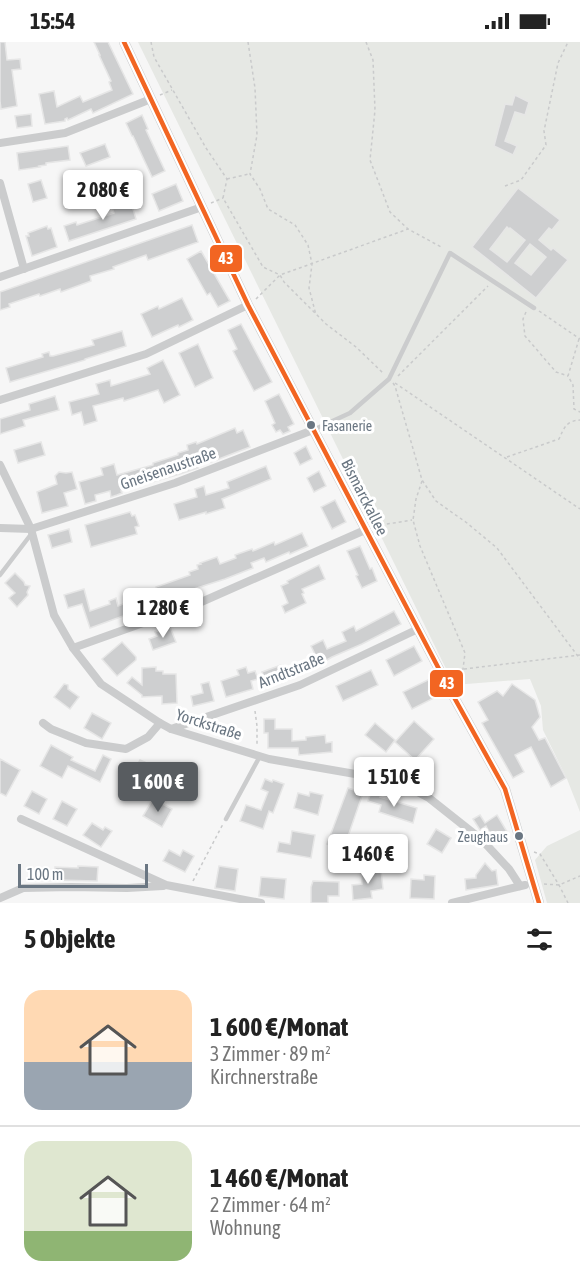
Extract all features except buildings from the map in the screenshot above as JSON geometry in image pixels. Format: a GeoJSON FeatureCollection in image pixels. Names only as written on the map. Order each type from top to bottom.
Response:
{"type":"FeatureCollection","features":[{"type":"Feature","properties":{"kind":"street","name":"Bismarckallee"},"geometry":{"type":"LineString","coordinates":[[124,42],[248,305],[369,528],[418,629],[505,789],[539,903]]}},
{"type":"Feature","properties":{"kind":"street"},"geometry":{"type":"LineString","coordinates":[[0,143],[65,133],[151,99]]}},
{"type":"Feature","properties":{"kind":"street"},"geometry":{"type":"LineString","coordinates":[[0,183],[24,269]]}},
{"type":"Feature","properties":{"kind":"street"},"geometry":{"type":"LineString","coordinates":[[0,278],[202,207]]}},
{"type":"Feature","properties":{"kind":"street"},"geometry":{"type":"LineString","coordinates":[[0,400],[146,354],[248,305]]}},
{"type":"Feature","properties":{"kind":"street","name":"Gneisenaustraße"},"geometry":{"type":"LineString","coordinates":[[0,528],[32,531],[175,483],[314,430]]}},
{"type":"Feature","properties":{"kind":"street","name":"Yorckstraße"},"geometry":{"type":"LineString","coordinates":[[0,465],[32,531],[54,615],[73,648],[101,684],[171,729],[260,756],[404,785],[429,798],[482,840],[509,868],[520,886]]}},
{"type":"Feature","properties":{"kind":"street"},"geometry":{"type":"LineString","coordinates":[[73,648],[199,603],[369,528]]}},
{"type":"Feature","properties":{"kind":"street","name":"Arndtstraße"},"geometry":{"type":"LineString","coordinates":[[171,729],[300,685],[418,629]]}},
{"type":"Feature","properties":{"kind":"street"},"geometry":{"type":"LineString","coordinates":[[43,723],[51,729],[86,743],[126,749],[148,737],[160,723]]}},
{"type":"Feature","properties":{"kind":"street"},"geometry":{"type":"LineString","coordinates":[[21,819],[166,885],[261,903]]}},
{"type":"Feature","properties":{"kind":"street"},"geometry":{"type":"LineString","coordinates":[[452,903],[534,884]]}},
{"type":"Feature","properties":{"kind":"street"},"geometry":{"type":"LineString","coordinates":[[0,898],[23,888],[71,886],[127,888],[166,885]]}},
{"type":"Feature","properties":{"kind":"lane"},"geometry":{"type":"LineString","coordinates":[[314,430],[351,413],[389,379],[450,253],[534,309]]}},
{"type":"Feature","properties":{"kind":"lane"},"geometry":{"type":"LineString","coordinates":[[0,575],[32,531]]}},
{"type":"Feature","properties":{"kind":"lane"},"geometry":{"type":"LineString","coordinates":[[226,819],[260,756]]}},
{"type":"Feature","properties":{"kind":"path"},"geometry":{"type":"LineString","coordinates":[[151,42],[154,57],[206,148],[227,179],[223,198],[263,267],[280,275],[316,315],[356,347],[395,386],[422,480],[436,501],[497,548],[580,659]]}},
{"type":"Feature","properties":{"kind":"path"},"geometry":{"type":"LineString","coordinates":[[249,42],[255,88],[257,135],[250,174],[260,189],[268,209],[295,225],[308,245],[312,264],[309,288],[316,315]]}},
{"type":"Feature","properties":{"kind":"path"},"geometry":{"type":"LineString","coordinates":[[366,42],[373,60],[374,80],[375,110],[370,160],[390,212],[408,229],[443,248]]}},
{"type":"Feature","properties":{"kind":"path"},"geometry":{"type":"LineString","coordinates":[[505,186],[521,180],[546,145],[544,131],[558,63],[568,42]]}},
{"type":"Feature","properties":{"kind":"path"},"geometry":{"type":"LineString","coordinates":[[151,99],[173,89]]}},
{"type":"Feature","properties":{"kind":"path"},"geometry":{"type":"LineString","coordinates":[[227,179],[250,174]]}},
{"type":"Feature","properties":{"kind":"path"},"geometry":{"type":"LineString","coordinates":[[202,207],[223,198]]}},
{"type":"Feature","properties":{"kind":"path"},"geometry":{"type":"LineString","coordinates":[[248,305],[280,275],[408,229]]}},
{"type":"Feature","properties":{"kind":"path"},"geometry":{"type":"LineString","coordinates":[[389,379],[400,375],[487,287]]}},
{"type":"Feature","properties":{"kind":"path"},"geometry":{"type":"LineString","coordinates":[[534,309],[580,339],[568,376]]}},
{"type":"Feature","properties":{"kind":"path"},"geometry":{"type":"LineString","coordinates":[[524,316],[525,336],[556,372],[568,376],[573,385],[574,409],[580,412]]}},
{"type":"Feature","properties":{"kind":"path"},"geometry":{"type":"LineString","coordinates":[[389,379],[580,509]]}},
{"type":"Feature","properties":{"kind":"path"},"geometry":{"type":"LineString","coordinates":[[505,457],[559,439],[565,425],[573,420],[580,420]]}},
{"type":"Feature","properties":{"kind":"path"},"geometry":{"type":"LineString","coordinates":[[422,480],[413,520],[420,546],[465,653],[464,669],[450,690]]}},
{"type":"Feature","properties":{"kind":"path"},"geometry":{"type":"LineString","coordinates":[[369,528],[413,520]]}},
{"type":"Feature","properties":{"kind":"path"},"geometry":{"type":"LineString","coordinates":[[464,669],[579,655]]}},
{"type":"Feature","properties":{"kind":"path"},"geometry":{"type":"LineString","coordinates":[[254,701],[257,744]]}},
{"type":"Feature","properties":{"kind":"path"},"geometry":{"type":"LineString","coordinates":[[189,890],[226,819]]}},
{"type":"Feature","properties":{"kind":"path"},"geometry":{"type":"LineString","coordinates":[[525,854],[534,852],[540,854],[568,903]]}},
{"type":"Feature","properties":{"kind":"path"},"geometry":{"type":"LineString","coordinates":[[534,884],[559,885],[580,876]]}},
{"type":"Feature","properties":{"kind":"shaded area","name":"Fasanerie"},"geometry":{"type":"Polygon","coordinates":[[[138,42],[580,42],[580,812],[543,730],[541,706],[530,679],[454,685],[138,42]]]}},
{"type":"Feature","properties":{"kind":"shaded area"},"geometry":{"type":"Polygon","coordinates":[[[580,830],[580,903],[547,903],[535,860],[547,846],[580,830]]]}},
{"type":"Feature","properties":{"kind":"transit line","name":"43"},"geometry":{"type":"LineString","coordinates":[[124,42],[248,305],[450,690],[505,789],[539,903]]}},
{"type":"Feature","properties":{"kind":"place","name":"Fasanerie"},"geometry":{"type":"Point","coordinates":[311,425]}},
{"type":"Feature","properties":{"kind":"place","name":"Zeughaus"},"geometry":{"type":"Point","coordinates":[519,836]}}]}
